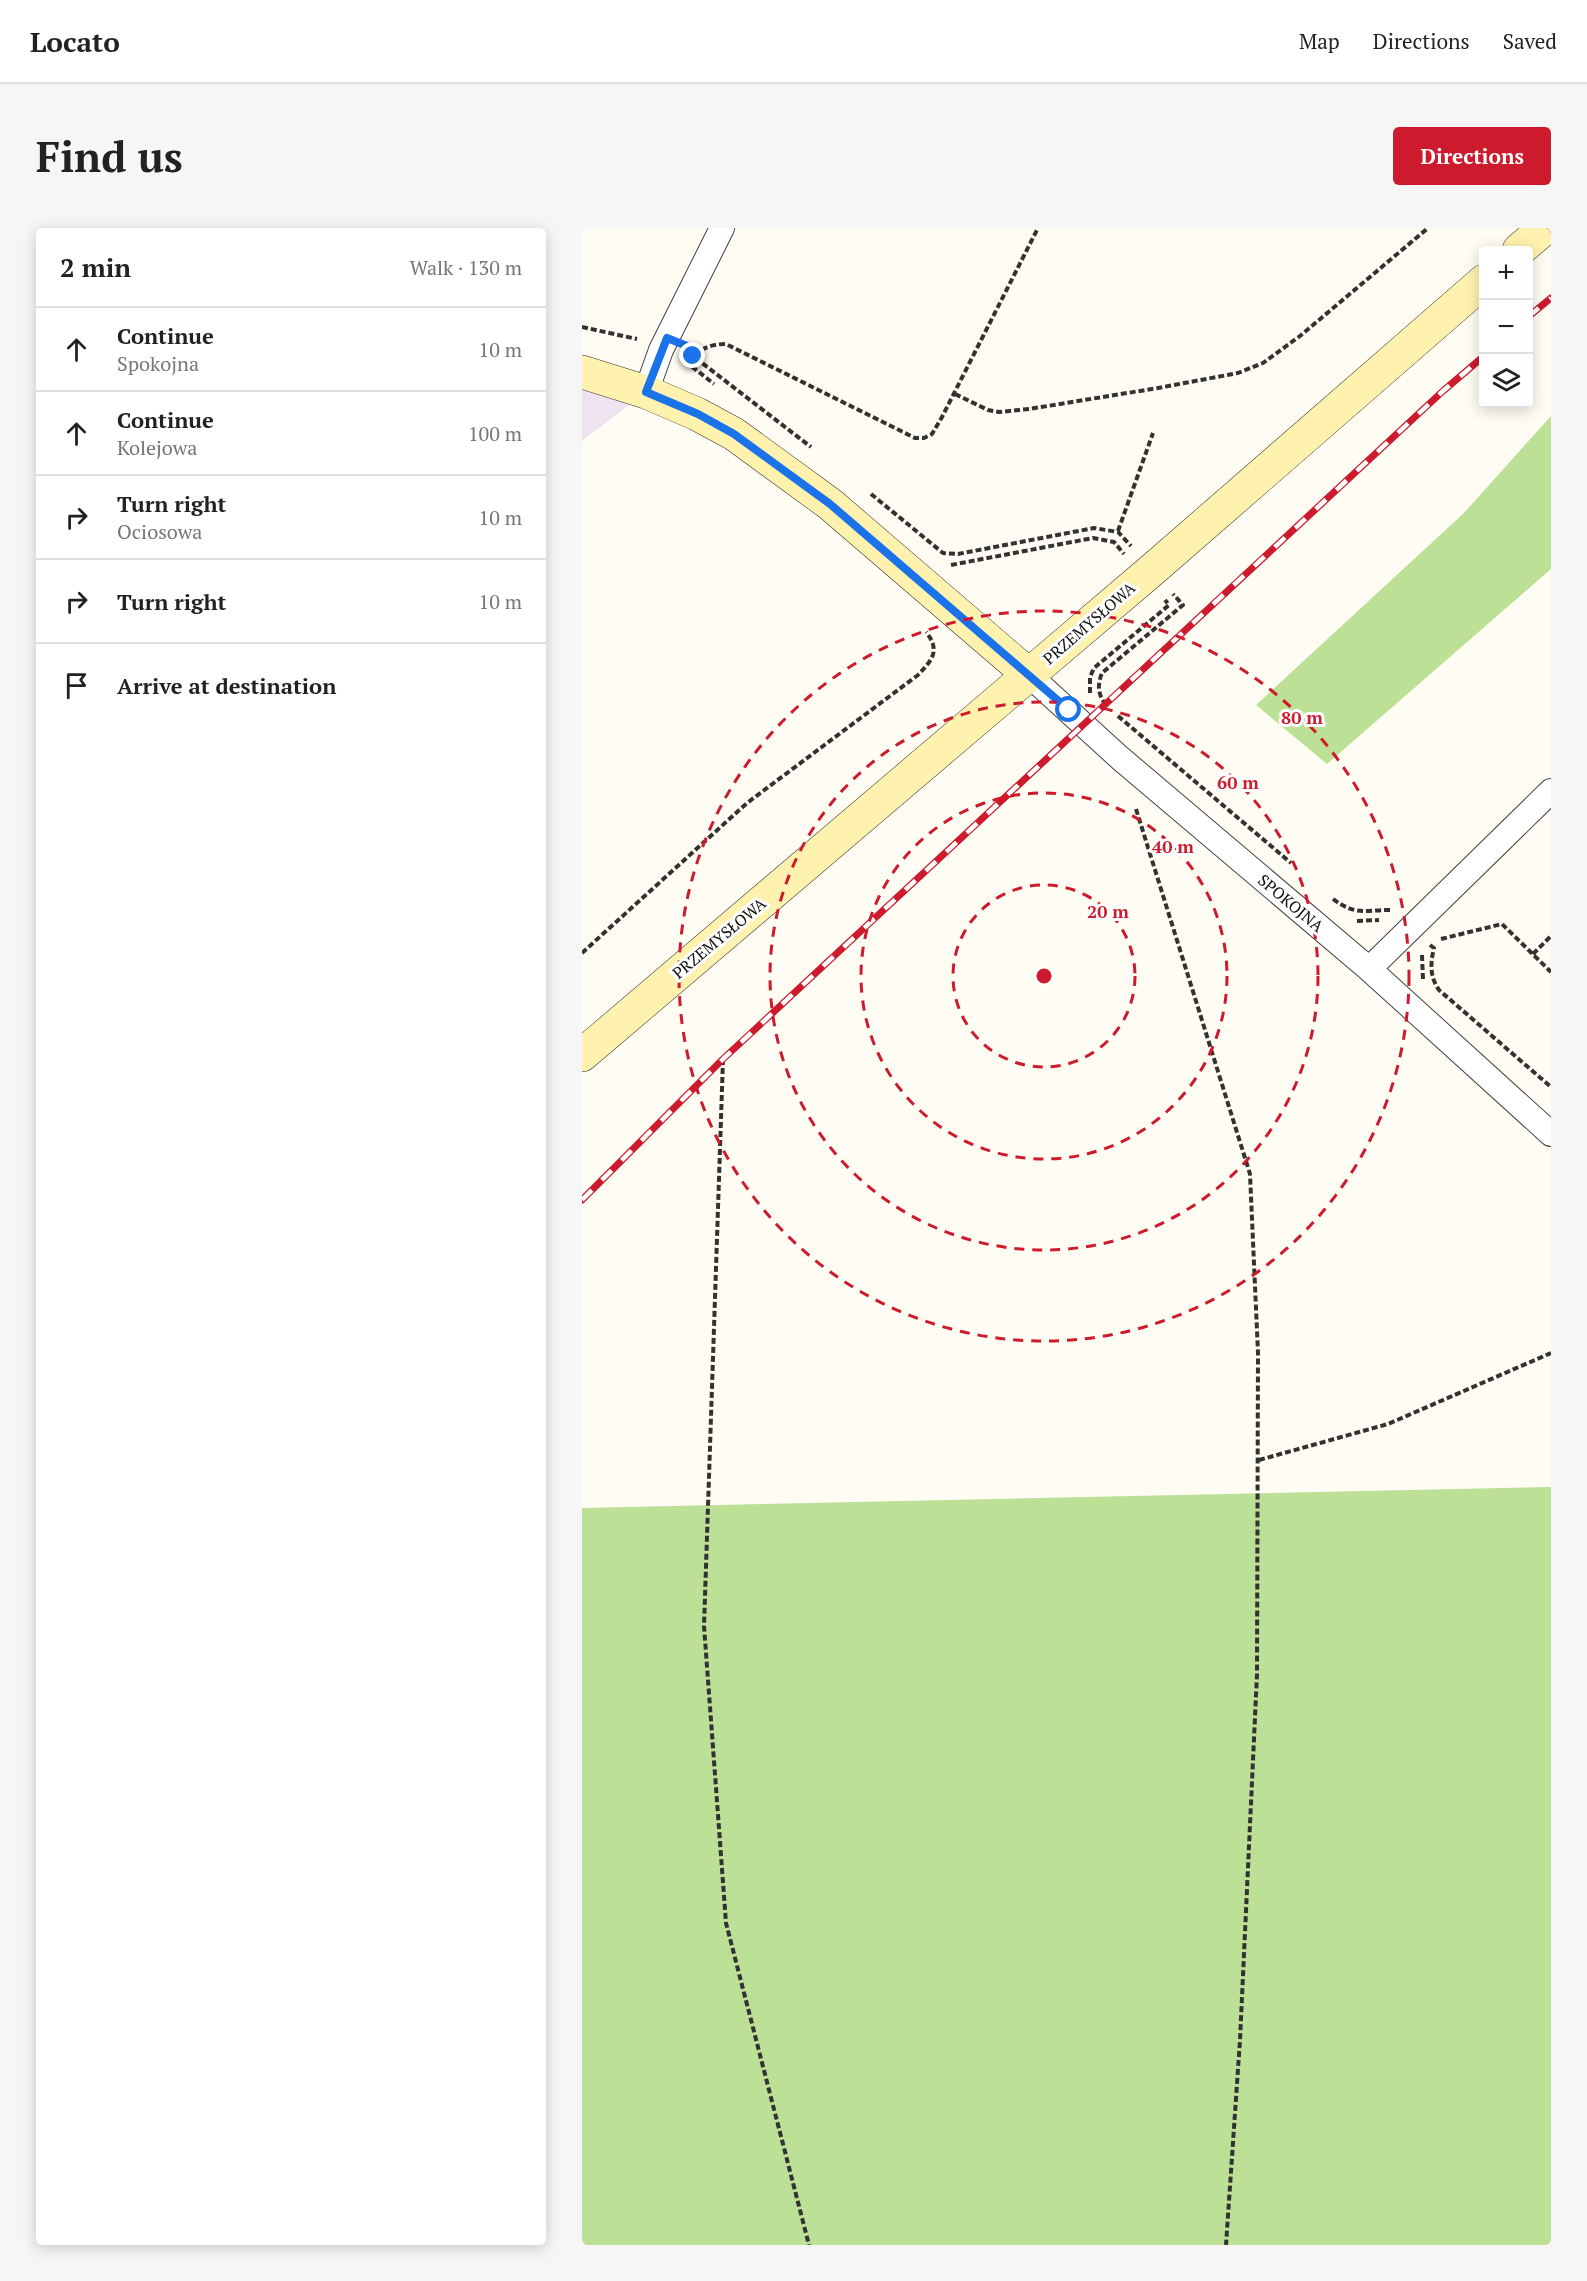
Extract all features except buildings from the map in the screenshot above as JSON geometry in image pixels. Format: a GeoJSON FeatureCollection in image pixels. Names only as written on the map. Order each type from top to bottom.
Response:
{"type":"FeatureCollection","features":[{"type":"Feature","properties":{"kind":"street"},"geometry":{"type":"LineString","coordinates":[[646,392],[667,338],[722,228]]}},
{"type":"Feature","properties":{"kind":"street"},"geometry":{"type":"LineString","coordinates":[[1524,246],[1545,228]]}},
{"type":"Feature","properties":{"kind":"street","name":"PRZEMYSŁOWA"},"geometry":{"type":"LineString","coordinates":[[582,1055],[1148,573],[1479,285]]}},
{"type":"Feature","properties":{"kind":"street"},"geometry":{"type":"LineString","coordinates":[[582,372],[646,392],[698,414],[734,434],[830,504],[1029,675]]}},
{"type":"Feature","properties":{"kind":"street","name":"SPOKOJNA"},"geometry":{"type":"LineString","coordinates":[[1029,675],[1119,758],[1369,969],[1551,1134]]}},
{"type":"Feature","properties":{"kind":"street"},"geometry":{"type":"LineString","coordinates":[[1369,969],[1551,791]]}},
{"type":"Feature","properties":{"kind":"path"},"geometry":{"type":"LineString","coordinates":[[690,363],[693,356],[712,344],[726,344],[915,438],[924,438],[932,434],[955,394],[1038,228]]}},
{"type":"Feature","properties":{"kind":"path"},"geometry":{"type":"LineString","coordinates":[[955,394],[988,410],[999,412],[1146,390],[1238,373],[1263,363],[1300,336],[1428,228]]}},
{"type":"Feature","properties":{"kind":"path"},"geometry":{"type":"LineString","coordinates":[[667,338],[687,346],[693,356],[813,448]]}},
{"type":"Feature","properties":{"kind":"path"},"geometry":{"type":"LineString","coordinates":[[1118,532],[1153,433]]}},
{"type":"Feature","properties":{"kind":"path"},"geometry":{"type":"LineString","coordinates":[[868,491],[943,553],[951,554],[1094,528],[1118,532],[1169,605],[1094,668],[1090,676],[1090,696]]}},
{"type":"Feature","properties":{"kind":"path"},"geometry":{"type":"LineString","coordinates":[[952,574],[945,566],[1093,538],[1114,542],[1183,605],[1102,673],[1098,688],[1101,698],[1105,704],[1295,866]]}},
{"type":"Feature","properties":{"kind":"path"},"geometry":{"type":"LineString","coordinates":[[582,953],[747,803],[918,675],[931,660]]}},
{"type":"Feature","properties":{"kind":"path"},"geometry":{"type":"LineString","coordinates":[[1119,758],[1250,1174],[1258,1353],[1257,1686],[1240,2040],[1226,2245]]}},
{"type":"Feature","properties":{"kind":"path"},"geometry":{"type":"LineString","coordinates":[[1331,897],[1348,909],[1358,912],[1389,910],[1423,956],[1424,985]]}},
{"type":"Feature","properties":{"kind":"path"},"geometry":{"type":"LineString","coordinates":[[1354,921],[1380,920],[1434,948]]}},
{"type":"Feature","properties":{"kind":"path"},"geometry":{"type":"LineString","coordinates":[[1551,972],[1502,924],[1440,939],[1434,948],[1431,971],[1439,990],[1551,1087]]}},
{"type":"Feature","properties":{"kind":"path"},"geometry":{"type":"LineString","coordinates":[[1533,954],[1551,936]]}},
{"type":"Feature","properties":{"kind":"path"},"geometry":{"type":"LineString","coordinates":[[723,1059],[704,1626],[726,1923],[809,2245]]}},
{"type":"Feature","properties":{"kind":"path"},"geometry":{"type":"LineString","coordinates":[[1258,1460],[1388,1424],[1551,1353]]}},
{"type":"Feature","properties":{"kind":"shaded area"},"geometry":{"type":"Polygon","coordinates":[[[582,372],[646,392],[582,441],[582,372]]]}},
{"type":"Feature","properties":{"kind":"green space"},"geometry":{"type":"Polygon","coordinates":[[[1551,416],[1551,569],[1327,764],[1256,705],[1464,513],[1551,416]]]}},
{"type":"Feature","properties":{"kind":"green space"},"geometry":{"type":"Polygon","coordinates":[[[1551,1487],[1551,2245],[582,2245],[582,1508],[1551,1487]]]}},
{"type":"Feature","properties":{"kind":"railway"},"geometry":{"type":"LineString","coordinates":[[1533,313],[1551,298]]}},
{"type":"Feature","properties":{"kind":"railway"},"geometry":{"type":"LineString","coordinates":[[582,1200],[723,1059],[1443,391],[1479,360]]}},
{"type":"Feature","properties":{"kind":"route"},"geometry":{"type":"LineString","coordinates":[[693,356],[687,346],[667,338],[646,392],[698,414],[734,434],[780,466],[830,504],[1069,710]]}}]}
